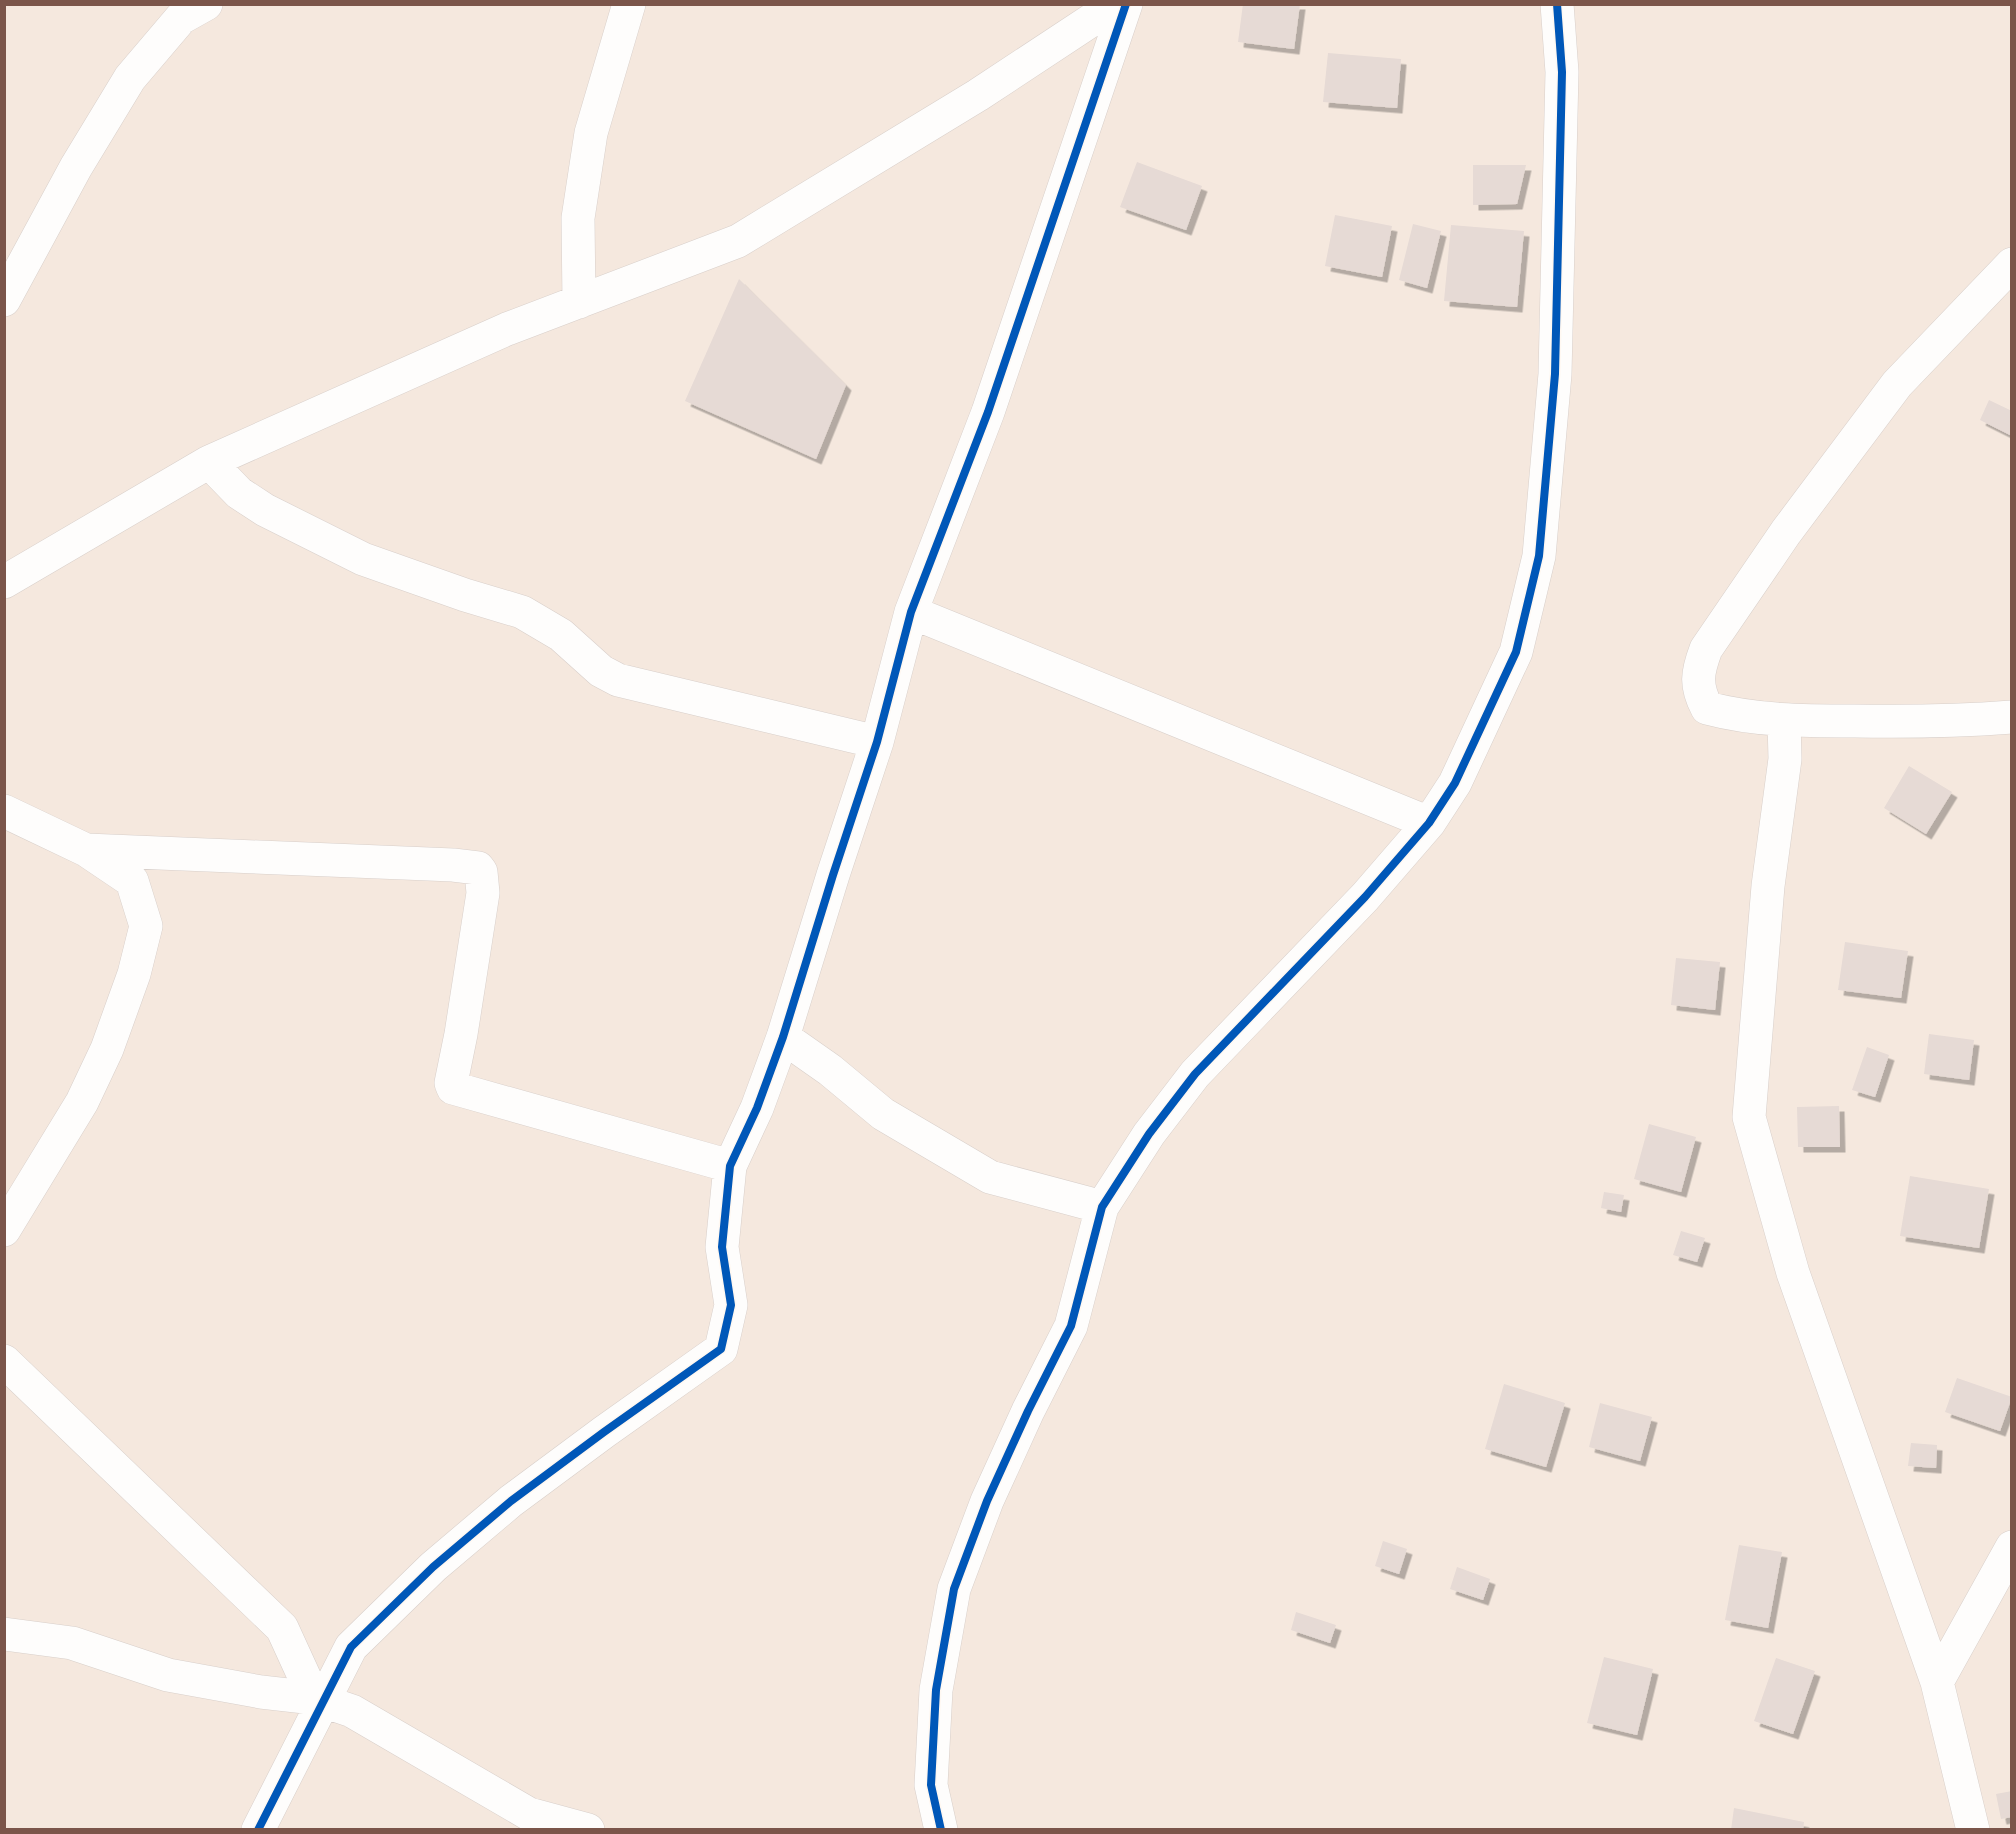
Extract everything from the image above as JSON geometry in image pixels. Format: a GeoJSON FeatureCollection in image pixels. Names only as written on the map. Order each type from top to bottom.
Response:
{"type":"FeatureCollection","features":[{"type":"Feature","properties":{"kind":"street"},"geometry":{"type":"LineString","coordinates":[[579,302],[578,218],[591,133],[629,4]]}},
{"type":"Feature","properties":{"kind":"street"},"geometry":{"type":"LineString","coordinates":[[4,582],[209,462],[507,329],[738,241],[978,95],[1116,4]]}},
{"type":"Feature","properties":{"kind":"street"},"geometry":{"type":"LineString","coordinates":[[258,1830],[318,1700],[351,1647],[433,1567],[511,1501],[721,1349],[730,1305],[722,1247],[730,1166],[757,1108],[783,1037],[877,742],[911,612],[988,412],[1126,4]]}},
{"type":"Feature","properties":{"kind":"street"},"geometry":{"type":"LineString","coordinates":[[941,1830],[932,1785],[936,1690],[954,1589],[987,1501],[1028,1411],[1071,1326],[1102,1207],[1149,1134],[1195,1074],[1365,897],[1429,823],[1455,783],[1516,652],[1539,556],[1555,374],[1562,72],[1557,4]]}},
{"type":"Feature","properties":{"kind":"street"},"geometry":{"type":"LineString","coordinates":[[4,300],[76,167],[130,78],[190,9]]}},
{"type":"Feature","properties":{"kind":"street"},"geometry":{"type":"LineString","coordinates":[[2012,264],[1897,384],[1786,532],[1706,649],[1698,671],[1699,693],[1707,708],[1726,713],[1785,721],[1952,722],[2012,717]]}},
{"type":"Feature","properties":{"kind":"street"},"geometry":{"type":"LineString","coordinates":[[209,462],[239,493],[265,510],[363,559],[465,595],[522,612],[561,635],[601,671],[618,680],[877,742]]}},
{"type":"Feature","properties":{"kind":"street"},"geometry":{"type":"LineString","coordinates":[[911,612],[1429,823]]}},
{"type":"Feature","properties":{"kind":"street"},"geometry":{"type":"LineString","coordinates":[[1785,721],[1785,759],[1768,886],[1749,1117],[1793,1273],[1937,1682],[1973,1830]]}},
{"type":"Feature","properties":{"kind":"street"},"geometry":{"type":"LineString","coordinates":[[4,810],[86,850],[132,881],[146,926],[134,974],[107,1049],[82,1102],[4,1230]]}},
{"type":"Feature","properties":{"kind":"street"},"geometry":{"type":"LineString","coordinates":[[86,850],[453,865],[478,868],[481,872],[483,893],[451,1083],[453,1088],[730,1166]]}},
{"type":"Feature","properties":{"kind":"street"},"geometry":{"type":"LineString","coordinates":[[783,1037],[830,1070],[883,1114],[990,1177],[1102,1207]]}},
{"type":"Feature","properties":{"kind":"street"},"geometry":{"type":"LineString","coordinates":[[4,1361],[282,1628],[318,1700]]}},
{"type":"Feature","properties":{"kind":"street"},"geometry":{"type":"LineString","coordinates":[[1937,1682],[2012,1547]]}},
{"type":"Feature","properties":{"kind":"street"},"geometry":{"type":"LineString","coordinates":[[4,1634],[72,1644],[168,1675],[318,1700],[352,1711],[527,1822],[588,1830]]}},
{"type":"Feature","properties":{"kind":"shaded area"},"geometry":{"type":"Polygon","coordinates":[[[5,5],[2011,5],[2011,1829],[5,1829],[5,5]]]}},
{"type":"Feature","properties":{"kind":"building"},"geometry":{"type":"Polygon","coordinates":[[[1243,4],[1300,4],[1294,49],[1238,42],[1243,4]]]}},
{"type":"Feature","properties":{"kind":"building"},"geometry":{"type":"Polygon","coordinates":[[[1328,53],[1401,59],[1397,108],[1323,102],[1328,53]]]}},
{"type":"Feature","properties":{"kind":"building"},"geometry":{"type":"Polygon","coordinates":[[[1137,162],[1202,186],[1186,230],[1120,207],[1137,162]]]}},
{"type":"Feature","properties":{"kind":"building"},"geometry":{"type":"Polygon","coordinates":[[[1473,165],[1526,165],[1517,204],[1473,205],[1473,165]]]}},
{"type":"Feature","properties":{"kind":"building"},"geometry":{"type":"Polygon","coordinates":[[[1335,215],[1392,226],[1382,277],[1325,266],[1335,215]]]}},
{"type":"Feature","properties":{"kind":"building"},"geometry":{"type":"Polygon","coordinates":[[[1413,224],[1441,231],[1427,288],[1399,280],[1413,224]]]}},
{"type":"Feature","properties":{"kind":"building"},"geometry":{"type":"Polygon","coordinates":[[[1451,225],[1524,231],[1517,307],[1444,301],[1451,225]]]}},
{"type":"Feature","properties":{"kind":"building"},"geometry":{"type":"Polygon","coordinates":[[[739,279],[846,385],[816,459],[685,401],[739,279]]]}},
{"type":"Feature","properties":{"kind":"building"},"geometry":{"type":"Polygon","coordinates":[[[1989,400],[2012,411],[2012,436],[1980,420],[1989,400]]]}},
{"type":"Feature","properties":{"kind":"building"},"geometry":{"type":"Polygon","coordinates":[[[1909,766],[1952,792],[1926,834],[1884,808],[1909,766]]]}},
{"type":"Feature","properties":{"kind":"building"},"geometry":{"type":"Polygon","coordinates":[[[1845,942],[1908,951],[1901,998],[1838,990],[1845,942]]]}},
{"type":"Feature","properties":{"kind":"building"},"geometry":{"type":"Polygon","coordinates":[[[1676,958],[1720,962],[1715,1010],[1671,1005],[1676,958]]]}},
{"type":"Feature","properties":{"kind":"building"},"geometry":{"type":"Polygon","coordinates":[[[1929,1034],[1974,1040],[1969,1080],[1924,1074],[1929,1034]]]}},
{"type":"Feature","properties":{"kind":"building"},"geometry":{"type":"Polygon","coordinates":[[[1867,1047],[1889,1055],[1875,1097],[1852,1090],[1867,1047]]]}},
{"type":"Feature","properties":{"kind":"building"},"geometry":{"type":"Polygon","coordinates":[[[1839,1106],[1840,1147],[1798,1147],[1797,1107],[1839,1106]]]}},
{"type":"Feature","properties":{"kind":"building"},"geometry":{"type":"Polygon","coordinates":[[[1649,1124],[1696,1137],[1681,1192],[1634,1179],[1649,1124]]]}},
{"type":"Feature","properties":{"kind":"building"},"geometry":{"type":"Polygon","coordinates":[[[1910,1176],[1989,1189],[1979,1248],[1900,1236],[1910,1176]]]}},
{"type":"Feature","properties":{"kind":"building"},"geometry":{"type":"Polygon","coordinates":[[[1604,1192],[1624,1195],[1621,1212],[1601,1208],[1604,1192]]]}},
{"type":"Feature","properties":{"kind":"building"},"geometry":{"type":"Polygon","coordinates":[[[1681,1231],[1705,1238],[1697,1262],[1673,1255],[1681,1231]]]}},
{"type":"Feature","properties":{"kind":"building"},"geometry":{"type":"Polygon","coordinates":[[[1957,1378],[2012,1397],[2000,1431],[1945,1412],[1957,1378]]]}},
{"type":"Feature","properties":{"kind":"building"},"geometry":{"type":"Polygon","coordinates":[[[1504,1384],[1565,1403],[1546,1467],[1485,1449],[1504,1384]]]}},
{"type":"Feature","properties":{"kind":"building"},"geometry":{"type":"Polygon","coordinates":[[[1600,1403],[1652,1417],[1640,1461],[1589,1447],[1600,1403]]]}},
{"type":"Feature","properties":{"kind":"building"},"geometry":{"type":"Polygon","coordinates":[[[1911,1443],[1937,1445],[1936,1468],[1908,1466],[1911,1443]]]}},
{"type":"Feature","properties":{"kind":"building"},"geometry":{"type":"Polygon","coordinates":[[[1383,1541],[1407,1549],[1399,1574],[1375,1566],[1383,1541]]]}},
{"type":"Feature","properties":{"kind":"building"},"geometry":{"type":"Polygon","coordinates":[[[1739,1545],[1782,1552],[1768,1628],[1725,1620],[1739,1545]]]}},
{"type":"Feature","properties":{"kind":"building"},"geometry":{"type":"Polygon","coordinates":[[[1457,1567],[1490,1579],[1483,1600],[1450,1589],[1457,1567]]]}},
{"type":"Feature","properties":{"kind":"building"},"geometry":{"type":"Polygon","coordinates":[[[1296,1612],[1336,1625],[1330,1643],[1291,1630],[1296,1612]]]}},
{"type":"Feature","properties":{"kind":"building"},"geometry":{"type":"Polygon","coordinates":[[[1604,1657],[1653,1669],[1637,1735],[1587,1723],[1604,1657]]]}},
{"type":"Feature","properties":{"kind":"building"},"geometry":{"type":"Polygon","coordinates":[[[1776,1658],[1815,1671],[1793,1734],[1754,1721],[1776,1658]]]}},
{"type":"Feature","properties":{"kind":"building"},"geometry":{"type":"Polygon","coordinates":[[[2012,1791],[2012,1817],[2001,1819],[1996,1794],[2012,1791]]]}},
{"type":"Feature","properties":{"kind":"building"},"geometry":{"type":"Polygon","coordinates":[[[1734,1808],[1804,1822],[1803,1830],[1731,1830],[1734,1808]]]}},
{"type":"Feature","properties":{"kind":"cycle path"},"geometry":{"type":"LineString","coordinates":[[258,1830],[351,1647],[433,1567],[511,1501],[721,1349],[731,1305],[722,1247],[730,1166],[757,1108],[783,1037],[877,742],[911,612],[988,412],[1126,4]]}},
{"type":"Feature","properties":{"kind":"cycle path"},"geometry":{"type":"LineString","coordinates":[[941,1830],[931,1785],[936,1690],[954,1589],[987,1501],[1028,1411],[1071,1326],[1102,1207],[1149,1134],[1195,1074],[1365,897],[1429,823],[1455,783],[1516,652],[1539,556],[1555,374],[1562,72],[1557,4]]}}]}
